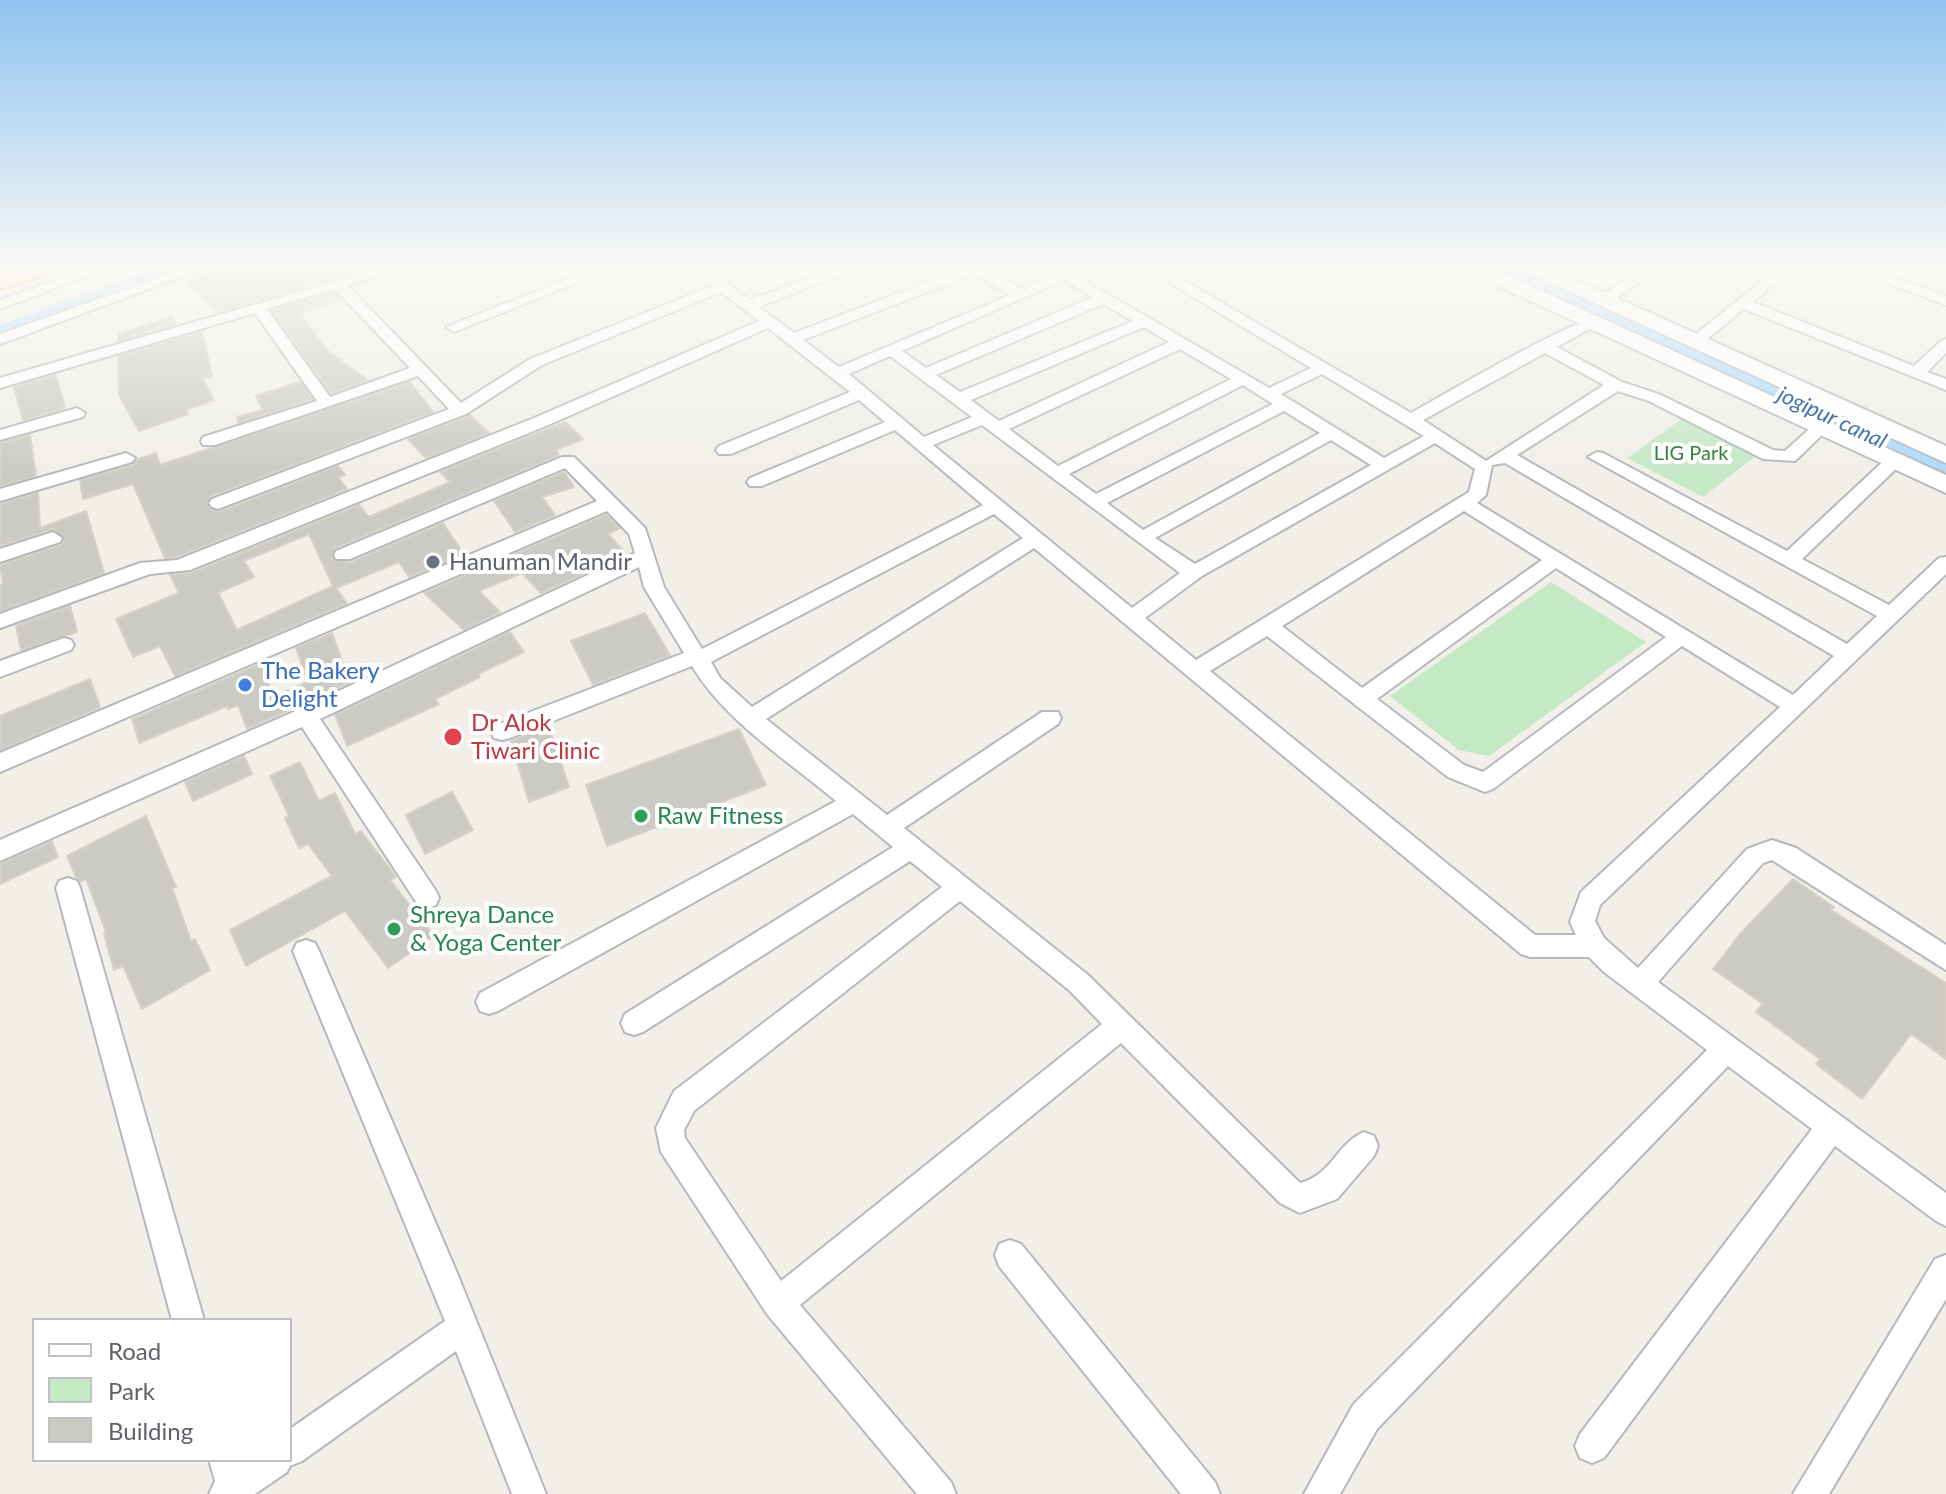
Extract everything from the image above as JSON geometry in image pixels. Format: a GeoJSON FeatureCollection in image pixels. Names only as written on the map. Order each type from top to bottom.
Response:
{"type":"FeatureCollection","features":[{"type":"Feature","properties":{"kind":"street"},"geometry":{"type":"LineString","coordinates":[[0,383],[163,336]]}},
{"type":"Feature","properties":{"kind":"street"},"geometry":{"type":"LineString","coordinates":[[279,336],[326,403]]}},
{"type":"Feature","properties":{"kind":"street"},"geometry":{"type":"LineString","coordinates":[[387,336],[460,411]]}},
{"type":"Feature","properties":{"kind":"street"},"geometry":{"type":"LineString","coordinates":[[218,503],[460,411],[536,362],[601,336]]}},
{"type":"Feature","properties":{"kind":"street"},"geometry":{"type":"LineString","coordinates":[[0,621],[147,568],[156,566],[168,569],[183,565],[540,422],[738,336]]}},
{"type":"Feature","properties":{"kind":"street"},"geometry":{"type":"LineString","coordinates":[[791,336],[1530,946],[1595,946]]}},
{"type":"Feature","properties":{"kind":"street"},"geometry":{"type":"LineString","coordinates":[[794,338],[800,336]]}},
{"type":"Feature","properties":{"kind":"street"},"geometry":{"type":"LineString","coordinates":[[838,373],[925,336]]}},
{"type":"Feature","properties":{"kind":"street"},"geometry":{"type":"LineString","coordinates":[[925,374],[1015,336]]}},
{"type":"Feature","properties":{"kind":"street"},"geometry":{"type":"LineString","coordinates":[[961,398],[1110,336]]}},
{"type":"Feature","properties":{"kind":"street"},"geometry":{"type":"LineString","coordinates":[[1167,336],[1383,465]]}},
{"type":"Feature","properties":{"kind":"street"},"geometry":{"type":"LineString","coordinates":[[1265,336],[1411,420],[1484,467]]}},
{"type":"Feature","properties":{"kind":"street"},"geometry":{"type":"LineString","coordinates":[[1411,420],[1564,336]]}},
{"type":"Feature","properties":{"kind":"street"},"geometry":{"type":"LineString","coordinates":[[1621,336],[1946,485]]}},
{"type":"Feature","properties":{"kind":"street"},"geometry":{"type":"LineString","coordinates":[[1681,336],[1946,455]]}},
{"type":"Feature","properties":{"kind":"street"},"geometry":{"type":"LineString","coordinates":[[1695,342],[1703,336]]}},
{"type":"Feature","properties":{"kind":"street"},"geometry":{"type":"LineString","coordinates":[[1823,336],[1946,385]]}},
{"type":"Feature","properties":{"kind":"street"},"geometry":{"type":"LineString","coordinates":[[921,444],[993,422],[1180,343]]}},
{"type":"Feature","properties":{"kind":"street"},"geometry":{"type":"LineString","coordinates":[[1916,373],[1946,344]]}},
{"type":"Feature","properties":{"kind":"street"},"geometry":{"type":"LineString","coordinates":[[1544,346],[1616,385],[1655,398],[1769,455],[1789,457],[1821,428]]}},
{"type":"Feature","properties":{"kind":"street"},"geometry":{"type":"LineString","coordinates":[[891,350],[961,398],[1142,538],[1183,567],[1195,571]]}},
{"type":"Feature","properties":{"kind":"street"},"geometry":{"type":"LineString","coordinates":[[1269,394],[1320,369]]}},
{"type":"Feature","properties":{"kind":"street"},"geometry":{"type":"LineString","coordinates":[[209,441],[420,370]]}},
{"type":"Feature","properties":{"kind":"street"},"geometry":{"type":"LineString","coordinates":[[1056,474],[1243,379]]}},
{"type":"Feature","properties":{"kind":"street"},"geometry":{"type":"LineString","coordinates":[[1195,671],[1477,495],[1484,467],[1616,385]]}},
{"type":"Feature","properties":{"kind":"street"},"geometry":{"type":"LineString","coordinates":[[725,450],[861,393]]}},
{"type":"Feature","properties":{"kind":"street"},"geometry":{"type":"LineString","coordinates":[[1095,502],[1285,404]]}},
{"type":"Feature","properties":{"kind":"street"},"geometry":{"type":"LineString","coordinates":[[0,435],[77,413]]}},
{"type":"Feature","properties":{"kind":"street"},"geometry":{"type":"LineString","coordinates":[[756,482],[897,423]]}},
{"type":"Feature","properties":{"kind":"street"},"geometry":{"type":"LineString","coordinates":[[1142,538],[1332,433]]}},
{"type":"Feature","properties":{"kind":"street"},"geometry":{"type":"LineString","coordinates":[[1131,618],[1195,571],[1435,436]]}},
{"type":"Feature","properties":{"kind":"street"},"geometry":{"type":"LineString","coordinates":[[1504,455],[1849,655]]}},
{"type":"Feature","properties":{"kind":"street"},"geometry":{"type":"LineString","coordinates":[[1597,457],[1891,615]]}},
{"type":"Feature","properties":{"kind":"street"},"geometry":{"type":"LineString","coordinates":[[0,495],[126,458]]}},
{"type":"Feature","properties":{"kind":"street"},"geometry":{"type":"LineString","coordinates":[[343,555],[568,461],[638,532],[654,587],[713,683],[750,718],[1079,983],[1290,1193],[1300,1198],[1327,1189],[1364,1146]]}},
{"type":"Feature","properties":{"kind":"street"},"geometry":{"type":"LineString","coordinates":[[1789,560],[1894,461]]}},
{"type":"Feature","properties":{"kind":"street"},"geometry":{"type":"LineString","coordinates":[[0,763],[611,502]]}},
{"type":"Feature","properties":{"kind":"street"},"geometry":{"type":"LineString","coordinates":[[1464,503],[1795,706]]}},
{"type":"Feature","properties":{"kind":"street"},"geometry":{"type":"LineString","coordinates":[[502,732],[697,658],[995,506]]}},
{"type":"Feature","properties":{"kind":"street"},"geometry":{"type":"LineString","coordinates":[[0,556],[53,538]]}},
{"type":"Feature","properties":{"kind":"street"},"geometry":{"type":"LineString","coordinates":[[750,718],[1035,539]]}},
{"type":"Feature","properties":{"kind":"street"},"geometry":{"type":"LineString","coordinates":[[0,851],[306,716],[645,556]]}},
{"type":"Feature","properties":{"kind":"street"},"geometry":{"type":"LineString","coordinates":[[1362,699],[1556,559]]}},
{"type":"Feature","properties":{"kind":"street"},"geometry":{"type":"LineString","coordinates":[[1946,563],[1590,899],[1582,922],[1595,946],[1640,984],[1946,1211]]}},
{"type":"Feature","properties":{"kind":"street"},"geometry":{"type":"LineString","coordinates":[[1267,625],[1456,771],[1485,783],[1681,636]]}},
{"type":"Feature","properties":{"kind":"street"},"geometry":{"type":"LineString","coordinates":[[0,669],[64,645]]}},
{"type":"Feature","properties":{"kind":"street"},"geometry":{"type":"LineString","coordinates":[[306,716],[427,898]]}},
{"type":"Feature","properties":{"kind":"street"},"geometry":{"type":"LineString","coordinates":[[886,828],[1050,718]]}},
{"type":"Feature","properties":{"kind":"street"},"geometry":{"type":"LineString","coordinates":[[489,1002],[854,802]]}},
{"type":"Feature","properties":{"kind":"street"},"geometry":{"type":"LineString","coordinates":[[634,1023],[911,848]]}},
{"type":"Feature","properties":{"kind":"street"},"geometry":{"type":"LineString","coordinates":[[1640,984],[1755,856],[1772,850],[1788,855],[1946,959]]}},
{"type":"Feature","properties":{"kind":"street"},"geometry":{"type":"LineString","coordinates":[[939,1494],[778,1303],[671,1142],[670,1128],[675,1113],[684,1101],[961,886]]}},
{"type":"Feature","properties":{"kind":"street"},"geometry":{"type":"LineString","coordinates":[[68,888],[187,1318]]}},
{"type":"Feature","properties":{"kind":"street"},"geometry":{"type":"LineString","coordinates":[[306,951],[529,1494]]}},
{"type":"Feature","properties":{"kind":"street"},"geometry":{"type":"LineString","coordinates":[[778,1303],[1122,1025]]}},
{"type":"Feature","properties":{"kind":"street"},"geometry":{"type":"LineString","coordinates":[[1321,1494],[1365,1417],[1727,1048]]}},
{"type":"Feature","properties":{"kind":"street"},"geometry":{"type":"LineString","coordinates":[[1592,1446],[1832,1126]]}},
{"type":"Feature","properties":{"kind":"street"},"geometry":{"type":"LineString","coordinates":[[1010,1255],[1203,1494]]}},
{"type":"Feature","properties":{"kind":"street"},"geometry":{"type":"LineString","coordinates":[[1810,1494],[1946,1270]]}},
{"type":"Feature","properties":{"kind":"street"},"geometry":{"type":"LineString","coordinates":[[292,1448],[463,1327]]}},
{"type":"Feature","properties":{"kind":"street"},"geometry":{"type":"LineString","coordinates":[[231,1484],[271,1462]]}},
{"type":"Feature","properties":{"kind":"green space","name":"LIG Park"},"geometry":{"type":"Polygon","coordinates":[[[1686,416],[1758,454],[1703,497],[1627,458],[1686,416]]]}},
{"type":"Feature","properties":{"kind":"green space"},"geometry":{"type":"Polygon","coordinates":[[[1551,582],[1646,642],[1489,756],[1459,750],[1390,696],[1551,582]]]}},
{"type":"Feature","properties":{"kind":"building"},"geometry":{"type":"Polygon","coordinates":[[[118,336],[136,336],[118,341],[118,336]]]}},
{"type":"Feature","properties":{"kind":"building"},"geometry":{"type":"Polygon","coordinates":[[[189,336],[203,336],[212,376],[202,378],[214,400],[186,410],[188,414],[139,431],[119,395],[118,356],[189,336]]]}},
{"type":"Feature","properties":{"kind":"building"},"geometry":{"type":"Polygon","coordinates":[[[290,336],[317,336],[329,352],[368,380],[331,393],[290,336]]]}},
{"type":"Feature","properties":{"kind":"building"},"geometry":{"type":"Polygon","coordinates":[[[56,375],[65,408],[23,420],[14,387],[56,375]]]}},
{"type":"Feature","properties":{"kind":"building"},"geometry":{"type":"Polygon","coordinates":[[[300,382],[312,399],[238,423],[237,417],[263,410],[256,396],[300,382]]]}},
{"type":"Feature","properties":{"kind":"building"},"geometry":{"type":"Polygon","coordinates":[[[410,382],[433,412],[211,496],[206,503],[211,510],[219,512],[338,466],[345,475],[338,477],[347,489],[176,557],[165,558],[133,484],[83,499],[80,480],[133,465],[138,459],[156,453],[160,465],[410,382]]]}},
{"type":"Feature","properties":{"kind":"building"},"geometry":{"type":"Polygon","coordinates":[[[470,415],[489,433],[426,458],[408,439],[470,415]]]}},
{"type":"Feature","properties":{"kind":"building"},"geometry":{"type":"Polygon","coordinates":[[[565,422],[583,439],[556,450],[559,455],[335,548],[331,556],[336,562],[351,562],[443,523],[464,554],[409,577],[399,562],[336,588],[347,603],[175,676],[160,646],[133,657],[116,619],[179,593],[170,575],[191,573],[359,505],[369,517],[450,482],[440,472],[565,422]],[[309,534],[244,561],[254,577],[218,593],[237,630],[333,586],[309,534]]]}},
{"type":"Feature","properties":{"kind":"building"},"geometry":{"type":"Polygon","coordinates":[[[30,435],[36,476],[0,486],[0,443],[30,435]]]}},
{"type":"Feature","properties":{"kind":"building"},"geometry":{"type":"Polygon","coordinates":[[[564,472],[574,487],[542,497],[555,515],[515,532],[494,501],[564,472]]]}},
{"type":"Feature","properties":{"kind":"building"},"geometry":{"type":"Polygon","coordinates":[[[38,493],[40,528],[86,511],[104,573],[0,611],[0,585],[3,584],[0,565],[61,545],[65,539],[52,529],[0,546],[0,504],[38,493]]]}},
{"type":"Feature","properties":{"kind":"building"},"geometry":{"type":"Polygon","coordinates":[[[606,515],[620,528],[608,534],[626,554],[541,593],[522,573],[479,591],[500,612],[464,630],[424,593],[606,515]]]}},
{"type":"Feature","properties":{"kind":"building"},"geometry":{"type":"Polygon","coordinates":[[[70,606],[77,632],[21,650],[16,626],[70,606]]]}},
{"type":"Feature","properties":{"kind":"building"},"geometry":{"type":"Polygon","coordinates":[[[645,613],[670,655],[593,685],[571,641],[645,613]]]}},
{"type":"Feature","properties":{"kind":"building"},"geometry":{"type":"Polygon","coordinates":[[[510,632],[524,652],[435,699],[439,704],[347,746],[335,715],[510,632]]]}},
{"type":"Feature","properties":{"kind":"building"},"geometry":{"type":"Polygon","coordinates":[[[332,633],[345,669],[351,666],[357,679],[247,729],[238,705],[228,709],[227,706],[139,743],[132,719],[262,663],[273,697],[308,682],[296,648],[332,633]]]}},
{"type":"Feature","properties":{"kind":"building"},"geometry":{"type":"Polygon","coordinates":[[[90,679],[100,707],[0,750],[0,716],[90,679]]]}},
{"type":"Feature","properties":{"kind":"building"},"geometry":{"type":"Polygon","coordinates":[[[549,726],[569,787],[529,802],[511,741],[549,726]]]}},
{"type":"Feature","properties":{"kind":"building","name":"Raw Fitness"},"geometry":{"type":"Polygon","coordinates":[[[739,729],[766,785],[607,846],[586,785],[739,729]]]}},
{"type":"Feature","properties":{"kind":"building"},"geometry":{"type":"Polygon","coordinates":[[[244,756],[252,774],[193,801],[185,782],[244,756]]]}},
{"type":"Feature","properties":{"kind":"building"},"geometry":{"type":"Polygon","coordinates":[[[300,762],[319,801],[335,793],[355,834],[361,831],[396,877],[390,880],[434,936],[388,968],[345,911],[246,966],[230,930],[332,876],[308,844],[299,848],[285,818],[289,816],[270,776],[300,762]]]}},
{"type":"Feature","properties":{"kind":"building"},"geometry":{"type":"Polygon","coordinates":[[[452,792],[473,830],[425,854],[406,815],[452,792]]]}},
{"type":"Feature","properties":{"kind":"building"},"geometry":{"type":"Polygon","coordinates":[[[146,816],[176,887],[172,888],[191,941],[195,939],[210,970],[142,1009],[123,966],[114,970],[106,932],[86,879],[81,882],[76,877],[67,856],[146,816]]]}},
{"type":"Feature","properties":{"kind":"building"},"geometry":{"type":"Polygon","coordinates":[[[52,841],[58,857],[0,884],[0,864],[52,841]]]}},
{"type":"Feature","properties":{"kind":"building"},"geometry":{"type":"Polygon","coordinates":[[[1793,879],[1834,907],[1831,910],[1946,983],[1946,1059],[1911,1034],[1862,1099],[1816,1064],[1820,1059],[1756,1012],[1763,1004],[1713,969],[1740,934],[1793,879]]]}},
{"type":"Feature","properties":{"kind":"waterway","name":"jogipur canal"},"geometry":{"type":"LineString","coordinates":[[1649,336],[1946,470]]}},
{"type":"Feature","properties":{"kind":"place","name":"Hanuman Mandir"},"geometry":{"type":"Point","coordinates":[433,562]}},
{"type":"Feature","properties":{"kind":"place","name":"The Bakery Delight"},"geometry":{"type":"Point","coordinates":[245,685]}},
{"type":"Feature","properties":{"kind":"place","name":"Dr Alok Tiwari Clinic"},"geometry":{"type":"Point","coordinates":[453,737]}},
{"type":"Feature","properties":{"kind":"place","name":"Raw Fitness"},"geometry":{"type":"Point","coordinates":[641,816]}},
{"type":"Feature","properties":{"kind":"place","name":"Shreya Dance & Yoga Center"},"geometry":{"type":"Point","coordinates":[394,929]}}]}
